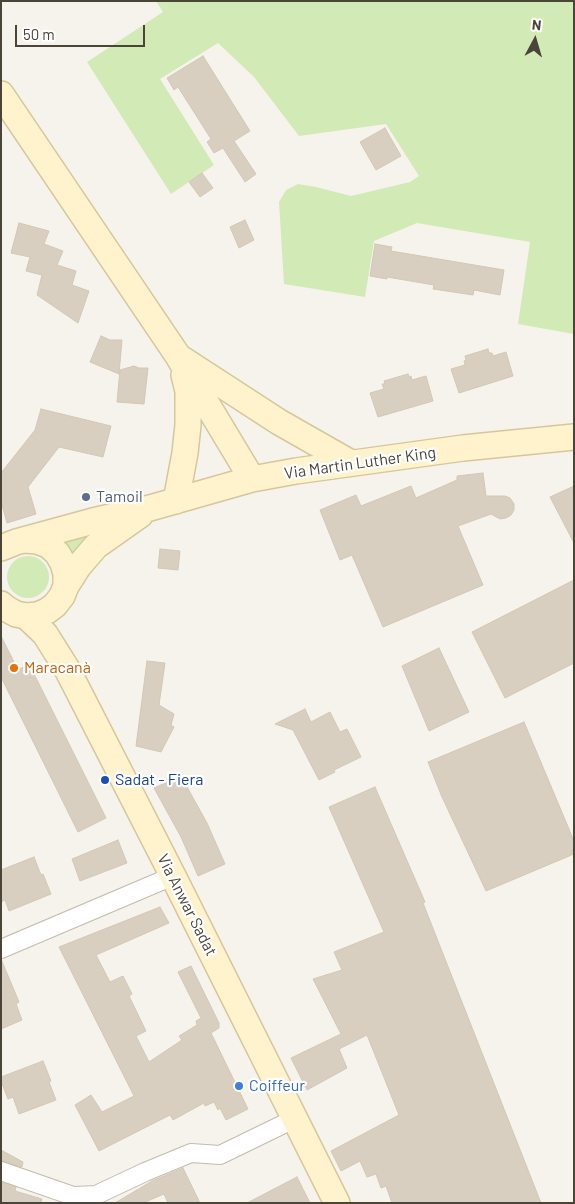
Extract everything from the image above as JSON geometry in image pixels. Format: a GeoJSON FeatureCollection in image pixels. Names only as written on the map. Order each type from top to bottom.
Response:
{"type":"FeatureCollection","features":[{"type":"Feature","properties":{"kind":"street"},"geometry":{"type":"LineString","coordinates":[[1,94],[178,356],[252,479]]}},
{"type":"Feature","properties":{"kind":"street"},"geometry":{"type":"LineString","coordinates":[[178,356],[279,422],[351,463]]}},
{"type":"Feature","properties":{"kind":"street"},"geometry":{"type":"LineString","coordinates":[[176,501],[188,425],[188,391],[178,356]]}},
{"type":"Feature","properties":{"kind":"street","name":"Via Martin Luther King"},"geometry":{"type":"LineString","coordinates":[[9,546],[93,521],[150,508],[252,479],[296,471],[463,448],[574,437]]}},
{"type":"Feature","properties":{"kind":"street"},"geometry":{"type":"LineString","coordinates":[[26,616],[37,615],[55,605],[78,567],[96,546],[150,508]]}},
{"type":"Feature","properties":{"kind":"street"},"geometry":{"type":"LineString","coordinates":[[9,546],[37,541],[48,545],[57,553],[63,563],[66,574],[66,586]]}},
{"type":"Feature","properties":{"kind":"street","name":"Via Anwar Sadat"},"geometry":{"type":"LineString","coordinates":[[1,604],[16,614],[26,616],[45,634],[67,668],[337,1203]]}},
{"type":"Feature","properties":{"kind":"street"},"geometry":{"type":"LineString","coordinates":[[1,949],[173,876]]}},
{"type":"Feature","properties":{"kind":"street"},"geometry":{"type":"LineString","coordinates":[[1,1171],[73,1196],[96,1195],[191,1153],[220,1155],[294,1119]]}},
{"type":"Feature","properties":{"kind":"green space"},"geometry":{"type":"Polygon","coordinates":[[[156,1],[574,1],[574,334],[518,324],[530,242],[417,223],[374,241],[365,297],[284,284],[279,202],[286,190],[298,184],[351,196],[410,182],[419,176],[386,124],[299,136],[254,77],[218,43],[160,79],[214,165],[171,194],[87,62],[163,12],[156,1]]]}},
{"type":"Feature","properties":{"kind":"green space"},"geometry":{"type":"Polygon","coordinates":[[[99,528],[70,557],[59,539],[99,528]]]}},
{"type":"Feature","properties":{"kind":"green space"},"geometry":{"type":"Polygon","coordinates":[[[28,556],[43,562],[49,577],[43,592],[28,598],[13,592],[7,577],[13,562],[28,556]]]}},
{"type":"Feature","properties":{"kind":"building"},"geometry":{"type":"Polygon","coordinates":[[[203,56],[250,131],[234,141],[256,174],[245,182],[223,148],[214,153],[207,142],[211,139],[178,87],[174,90],[167,78],[203,56]]]}},
{"type":"Feature","properties":{"kind":"building"},"geometry":{"type":"Polygon","coordinates":[[[385,128],[401,156],[376,170],[360,142],[385,128]]]}},
{"type":"Feature","properties":{"kind":"building"},"geometry":{"type":"Polygon","coordinates":[[[202,173],[213,188],[200,197],[189,182],[202,173]]]}},
{"type":"Feature","properties":{"kind":"building"},"geometry":{"type":"Polygon","coordinates":[[[245,220],[254,240],[239,248],[230,227],[245,220]]]}},
{"type":"Feature","properties":{"kind":"building"},"geometry":{"type":"Polygon","coordinates":[[[19,223],[49,231],[44,244],[63,251],[57,265],[76,271],[72,285],[89,291],[78,323],[37,295],[42,275],[26,271],[30,257],[11,253],[19,223]]]}},
{"type":"Feature","properties":{"kind":"building"},"geometry":{"type":"Polygon","coordinates":[[[375,244],[392,247],[391,251],[504,270],[500,295],[474,290],[473,295],[433,289],[434,285],[370,276],[375,244]]]}},
{"type":"Feature","properties":{"kind":"building"},"geometry":{"type":"Polygon","coordinates":[[[101,336],[110,340],[122,340],[119,374],[90,362],[101,336]]]}},
{"type":"Feature","properties":{"kind":"building"},"geometry":{"type":"Polygon","coordinates":[[[488,349],[489,353],[492,353],[493,356],[506,352],[513,376],[459,393],[451,369],[465,365],[465,356],[488,349]]]}},
{"type":"Feature","properties":{"kind":"building"},"geometry":{"type":"Polygon","coordinates":[[[134,366],[148,368],[144,404],[117,402],[120,370],[134,366]]]}},
{"type":"Feature","properties":{"kind":"building"},"geometry":{"type":"Polygon","coordinates":[[[408,374],[412,380],[426,376],[433,401],[378,417],[370,393],[384,389],[382,384],[385,384],[384,381],[408,374]]]}},
{"type":"Feature","properties":{"kind":"building"},"geometry":{"type":"Polygon","coordinates":[[[41,409],[111,426],[103,457],[59,447],[28,487],[36,514],[7,523],[1,501],[1,473],[35,430],[41,409]]]}},
{"type":"Feature","properties":{"kind":"building"},"geometry":{"type":"Polygon","coordinates":[[[483,473],[486,496],[505,496],[510,498],[514,504],[514,510],[506,518],[500,519],[491,514],[458,526],[483,585],[383,627],[352,555],[340,560],[320,510],[356,495],[361,506],[411,486],[416,498],[457,480],[457,476],[483,473]]]}},
{"type":"Feature","properties":{"kind":"building"},"geometry":{"type":"Polygon","coordinates":[[[574,486],[574,543],[550,497],[574,486]]]}},
{"type":"Feature","properties":{"kind":"building"},"geometry":{"type":"Polygon","coordinates":[[[160,549],[180,551],[178,570],[158,568],[160,549]]]}},
{"type":"Feature","properties":{"kind":"building"},"geometry":{"type":"Polygon","coordinates":[[[574,580],[574,663],[505,698],[472,632],[574,580]]]}},
{"type":"Feature","properties":{"kind":"building"},"geometry":{"type":"Polygon","coordinates":[[[1,636],[18,670],[29,664],[106,818],[78,832],[1,677],[1,636]]]}},
{"type":"Feature","properties":{"kind":"building"},"geometry":{"type":"Polygon","coordinates":[[[439,648],[469,712],[429,731],[402,666],[439,648]]]}},
{"type":"Feature","properties":{"kind":"building"},"geometry":{"type":"Polygon","coordinates":[[[147,661],[165,663],[159,705],[174,714],[171,725],[174,727],[161,752],[136,746],[147,661]]]}},
{"type":"Feature","properties":{"kind":"building"},"geometry":{"type":"Polygon","coordinates":[[[305,709],[311,722],[330,712],[340,732],[347,729],[361,757],[334,770],[335,772],[319,780],[293,730],[275,724],[305,709]]]}},
{"type":"Feature","properties":{"kind":"building"},"geometry":{"type":"Polygon","coordinates":[[[524,722],[574,841],[574,854],[486,891],[442,797],[428,762],[524,722]]]}},
{"type":"Feature","properties":{"kind":"building"},"geometry":{"type":"Polygon","coordinates":[[[181,776],[207,823],[225,864],[198,876],[181,837],[154,788],[181,776]]]}},
{"type":"Feature","properties":{"kind":"building"},"geometry":{"type":"Polygon","coordinates":[[[375,787],[425,902],[423,903],[541,1203],[392,1203],[386,1186],[381,1188],[376,1174],[367,1177],[360,1161],[341,1171],[331,1151],[399,1115],[367,1035],[339,1049],[347,1068],[307,1090],[291,1058],[341,1034],[313,979],[342,970],[334,952],[384,932],[329,807],[375,787]]]}},
{"type":"Feature","properties":{"kind":"building"},"geometry":{"type":"Polygon","coordinates":[[[118,840],[127,863],[80,881],[72,859],[118,840]]]}},
{"type":"Feature","properties":{"kind":"building"},"geometry":{"type":"Polygon","coordinates":[[[34,857],[51,894],[9,911],[5,900],[1,902],[1,870],[34,857]]]}},
{"type":"Feature","properties":{"kind":"building"},"geometry":{"type":"Polygon","coordinates":[[[160,907],[169,923],[96,955],[110,982],[123,976],[132,994],[129,996],[146,1031],[136,1036],[149,1062],[182,1040],[179,1036],[197,1025],[196,1021],[201,1018],[178,972],[191,966],[219,1023],[219,1028],[211,1033],[248,1109],[226,1120],[220,1108],[218,1110],[214,1102],[205,1106],[204,1103],[173,1120],[170,1115],[99,1151],[75,1105],[91,1095],[102,1112],[134,1096],[59,947],[160,907]]]}},
{"type":"Feature","properties":{"kind":"building"},"geometry":{"type":"Polygon","coordinates":[[[1,959],[19,1002],[16,1004],[22,1020],[1,1029],[1,959]]]}},
{"type":"Feature","properties":{"kind":"building"},"geometry":{"type":"Polygon","coordinates":[[[43,1061],[56,1100],[19,1114],[13,1097],[8,1099],[1,1077],[43,1061]]]}},
{"type":"Feature","properties":{"kind":"building"},"geometry":{"type":"Polygon","coordinates":[[[1,1150],[23,1162],[22,1167],[1,1161],[1,1150]]]}},
{"type":"Feature","properties":{"kind":"building"},"geometry":{"type":"Polygon","coordinates":[[[183,1168],[200,1203],[168,1203],[164,1194],[143,1203],[115,1203],[152,1181],[183,1168]]]}},
{"type":"Feature","properties":{"kind":"building"},"geometry":{"type":"Polygon","coordinates":[[[297,1177],[310,1203],[247,1203],[297,1177]]]}},
{"type":"Feature","properties":{"kind":"building"},"geometry":{"type":"Polygon","coordinates":[[[1,1182],[16,1187],[15,1191],[42,1199],[41,1203],[1,1203],[1,1182]]]}},
{"type":"Feature","properties":{"kind":"place","name":"Tamoil"},"geometry":{"type":"Point","coordinates":[86,497]}},
{"type":"Feature","properties":{"kind":"place","name":"Maracanà"},"geometry":{"type":"Point","coordinates":[14,668]}},
{"type":"Feature","properties":{"kind":"place","name":"Sadat - Fiera"},"geometry":{"type":"Point","coordinates":[105,780]}},
{"type":"Feature","properties":{"kind":"place","name":"Coiffeur"},"geometry":{"type":"Point","coordinates":[239,1086]}}]}
